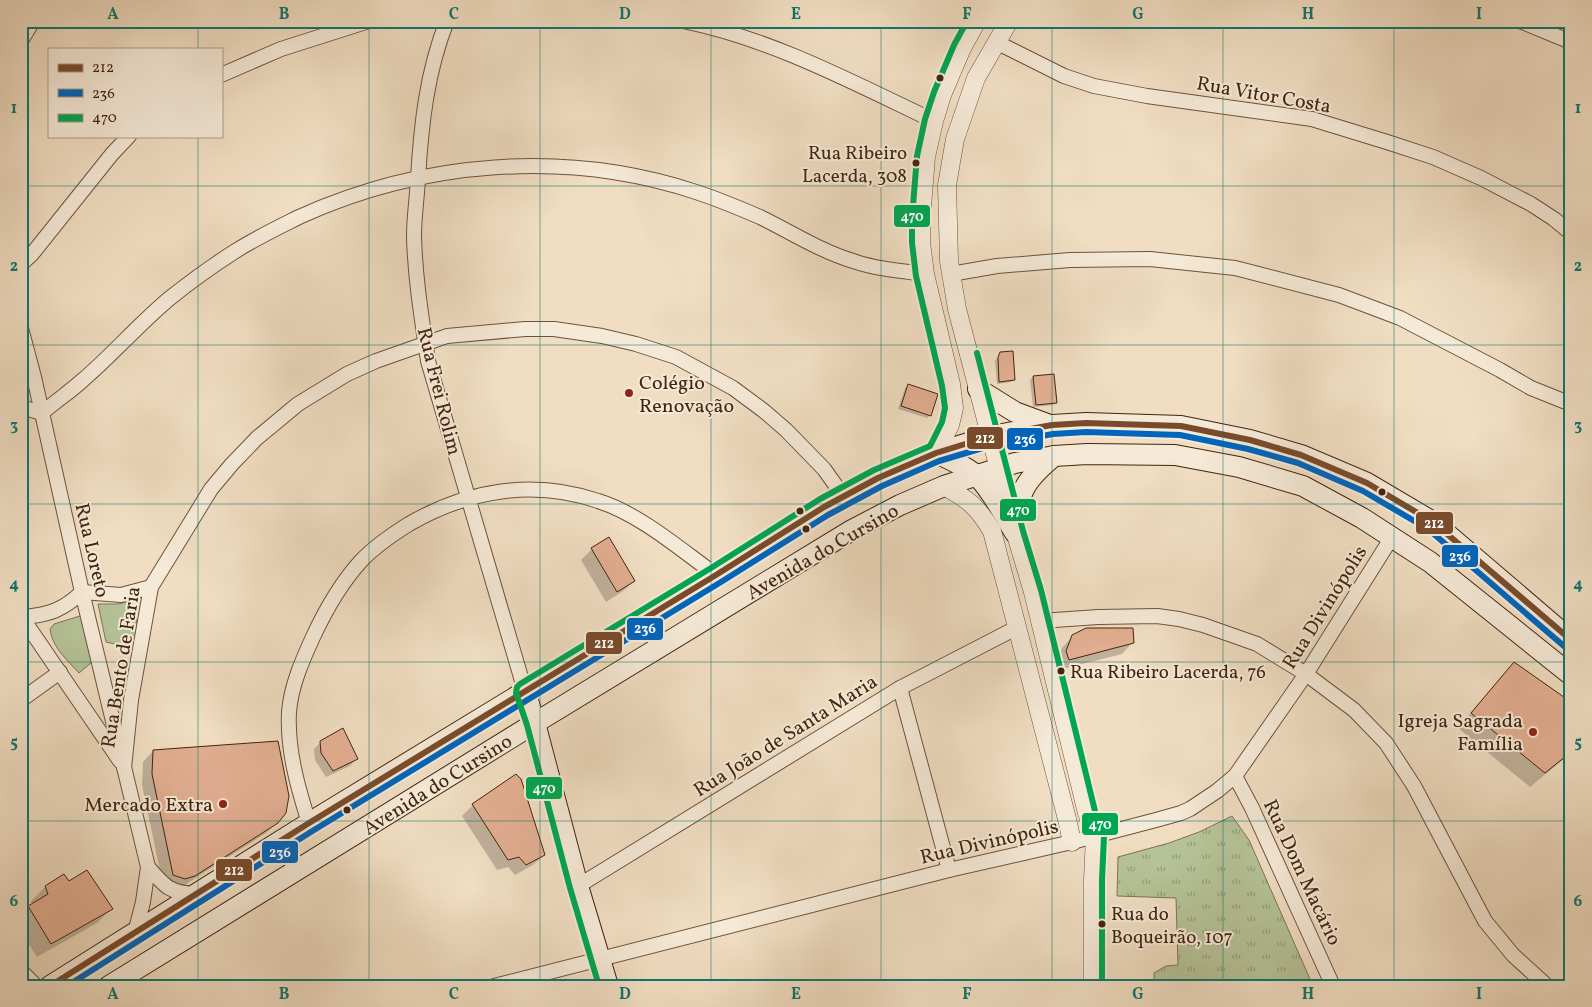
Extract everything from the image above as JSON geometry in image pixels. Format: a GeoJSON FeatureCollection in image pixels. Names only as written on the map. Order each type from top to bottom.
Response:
{"type":"FeatureCollection","features":[{"type":"Feature","properties":{"kind":"main road"},"geometry":{"type":"LineString","coordinates":[[978,389],[1015,412],[1052,425]]}},
{"type":"Feature","properties":{"kind":"main road","name":"Avenida do Cursino"},"geometry":{"type":"LineString","coordinates":[[50,986],[309,823],[824,507],[878,478],[936,453],[991,436],[1052,425],[1086,423],[1181,426],[1250,440],[1301,454],[1366,483],[1433,522],[1571,640]]}},
{"type":"Feature","properties":{"kind":"main road"},"geometry":{"type":"LineString","coordinates":[[936,453],[952,460],[976,475],[1014,528]]}},
{"type":"Feature","properties":{"kind":"main road","name":"Avenida do Cursino"},"geometry":{"type":"LineString","coordinates":[[109,986],[852,530],[900,505],[944,486],[1015,463],[1054,456],[1087,454],[1175,455],[1239,468],[1303,486],[1362,518],[1430,562],[1571,675]]}},
{"type":"Feature","properties":{"kind":"main road"},"geometry":{"type":"LineString","coordinates":[[1014,528],[1018,500],[1026,482],[1054,456]]}},
{"type":"Feature","properties":{"kind":"main road","name":"Rua Frei Rolim"},"geometry":{"type":"LineString","coordinates":[[525,692],[578,886],[608,986]]}},
{"type":"Feature","properties":{"kind":"street"},"geometry":{"type":"LineString","coordinates":[[21,41],[33,21]]}},
{"type":"Feature","properties":{"kind":"street"},"geometry":{"type":"LineString","coordinates":[[222,75],[281,49],[369,21]]}},
{"type":"Feature","properties":{"kind":"street","name":"Rua Frei Rolim"},"geometry":{"type":"LineString","coordinates":[[447,21],[441,35],[431,72],[423,112],[414,235],[417,277],[428,361],[525,692]]}},
{"type":"Feature","properties":{"kind":"street"},"geometry":{"type":"LineString","coordinates":[[683,21],[738,35],[781,50],[836,74],[934,122]]}},
{"type":"Feature","properties":{"kind":"street"},"geometry":{"type":"LineString","coordinates":[[1009,21],[976,78],[955,139],[947,185],[949,261],[957,309],[1040,622],[1087,813],[1095,836],[1093,986]]}},
{"type":"Feature","properties":{"kind":"street"},"geometry":{"type":"LineString","coordinates":[[1520,21],[1571,42]]}},
{"type":"Feature","properties":{"kind":"street"},"geometry":{"type":"LineString","coordinates":[[936,453],[950,425],[954,402],[925,274],[921,242],[926,157],[942,95],[962,48],[976,22]]}},
{"type":"Feature","properties":{"kind":"street","name":"Rua Vitor Costa"},"geometry":{"type":"LineString","coordinates":[[996,42],[1064,76],[1094,86],[1312,119],[1406,148],[1433,157],[1481,178],[1523,200],[1554,219],[1571,233]]}},
{"type":"Feature","properties":{"kind":"street"},"geometry":{"type":"LineString","coordinates":[[21,264],[32,254],[112,154],[128,138]]}},
{"type":"Feature","properties":{"kind":"street"},"geometry":{"type":"LineString","coordinates":[[21,407],[42,413],[84,379],[170,299],[236,250],[278,227],[321,207],[355,194],[418,177],[467,170],[527,166],[580,168],[614,172],[696,192],[761,218],[853,262],[883,270],[925,274]]}},
{"type":"Feature","properties":{"kind":"street"},"geometry":{"type":"LineString","coordinates":[[951,274],[997,266],[1070,260],[1150,259],[1235,268],[1338,294],[1400,318],[1531,388],[1571,404]]}},
{"type":"Feature","properties":{"kind":"street","name":"Rua Loreto"},"geometry":{"type":"LineString","coordinates":[[21,328],[148,867],[143,902],[135,933]]}},
{"type":"Feature","properties":{"kind":"street","name":"Rua Bento de Faria"},"geometry":{"type":"LineString","coordinates":[[124,768],[131,700],[151,587],[211,489],[262,433],[298,404],[347,374],[425,342],[447,336],[485,331],[525,328],[554,329],[602,336],[636,344],[676,358],[733,388],[764,411],[786,430],[824,469],[844,497]]}},
{"type":"Feature","properties":{"kind":"street"},"geometry":{"type":"LineString","coordinates":[[944,486],[973,503],[992,531],[1072,842]]}},
{"type":"Feature","properties":{"kind":"street"},"geometry":{"type":"LineString","coordinates":[[309,823],[298,787],[290,729],[289,713],[296,677],[324,613],[340,586],[362,559],[388,538],[439,509],[468,499],[491,493],[522,490],[560,492],[599,501],[630,515],[716,575]]}},
{"type":"Feature","properties":{"kind":"street","name":"Rua Divinópolis"},"geometry":{"type":"LineString","coordinates":[[494,986],[949,870],[1072,842],[1181,813],[1216,791],[1235,776],[1306,674],[1392,537]]}},
{"type":"Feature","properties":{"kind":"street"},"geometry":{"type":"LineString","coordinates":[[124,768],[22,617],[44,614],[61,608],[69,604],[82,592],[121,595],[151,587]]}},
{"type":"Feature","properties":{"kind":"street"},"geometry":{"type":"LineString","coordinates":[[1040,622],[1098,617],[1147,616],[1179,620],[1203,625],[1257,644],[1306,674],[1354,710],[1386,743],[1414,786],[1485,921],[1512,955],[1547,986]]}},
{"type":"Feature","properties":{"kind":"street","name":"Rua João de Santa Maria"},"geometry":{"type":"LineString","coordinates":[[578,886],[900,688],[1018,627]]}},
{"type":"Feature","properties":{"kind":"street"},"geometry":{"type":"LineString","coordinates":[[21,700],[60,672]]}},
{"type":"Feature","properties":{"kind":"street"},"geometry":{"type":"LineString","coordinates":[[900,688],[949,870]]}},
{"type":"Feature","properties":{"kind":"street","name":"Rua Dom Macário"},"geometry":{"type":"LineString","coordinates":[[1235,776],[1252,808],[1333,986]]}},
{"type":"Feature","properties":{"kind":"street","name":"Rua Loreto"},"geometry":{"type":"LineString","coordinates":[[148,867],[163,885],[180,893],[196,894]]}},
{"type":"Feature","properties":{"kind":"street"},"geometry":{"type":"LineString","coordinates":[[21,971],[36,986]]}},
{"type":"Feature","properties":{"kind":"green space"},"geometry":{"type":"Polygon","coordinates":[[[131,601],[138,626],[136,638],[123,646],[106,642],[98,604],[118,604],[131,601]]]}},
{"type":"Feature","properties":{"kind":"green space"},"geometry":{"type":"Polygon","coordinates":[[[83,615],[97,658],[79,673],[57,647],[51,636],[50,629],[54,624],[83,615]]]}},
{"type":"Feature","properties":{"kind":"green space"},"geometry":{"type":"Polygon","coordinates":[[[1232,816],[1249,840],[1313,986],[1154,986],[1154,973],[1166,966],[1178,965],[1176,898],[1117,896],[1118,857],[1169,843],[1199,832],[1232,816]]]}},
{"type":"Feature","properties":{"kind":"building"},"geometry":{"type":"Polygon","coordinates":[[[1013,351],[1015,380],[999,382],[998,357],[1000,352],[1013,351]]]}},
{"type":"Feature","properties":{"kind":"building"},"geometry":{"type":"Polygon","coordinates":[[[1054,374],[1057,403],[1036,405],[1033,376],[1054,374]]]}},
{"type":"Feature","properties":{"kind":"building"},"geometry":{"type":"Polygon","coordinates":[[[908,384],[938,394],[931,416],[901,406],[908,384]]]}},
{"type":"Feature","properties":{"kind":"building"},"geometry":{"type":"Polygon","coordinates":[[[609,537],[635,581],[617,592],[591,548],[609,537]]]}},
{"type":"Feature","properties":{"kind":"building"},"geometry":{"type":"Polygon","coordinates":[[[1086,628],[1133,628],[1134,643],[1069,660],[1066,651],[1072,635],[1086,628]]]}},
{"type":"Feature","properties":{"kind":"building","name":"Igreja Sagrada Família"},"geometry":{"type":"Polygon","coordinates":[[[1514,662],[1571,702],[1571,752],[1545,773],[1471,713],[1514,662]]]}},
{"type":"Feature","properties":{"kind":"building"},"geometry":{"type":"Polygon","coordinates":[[[343,728],[358,759],[333,771],[321,753],[320,741],[343,728]]]}},
{"type":"Feature","properties":{"kind":"building","name":"Mercado Extra"},"geometry":{"type":"Polygon","coordinates":[[[278,741],[289,796],[286,813],[278,823],[195,876],[185,879],[173,875],[152,774],[153,750],[278,741]]]}},
{"type":"Feature","properties":{"kind":"building"},"geometry":{"type":"Polygon","coordinates":[[[516,774],[521,779],[545,855],[526,865],[519,857],[508,860],[472,804],[516,774]]]}},
{"type":"Feature","properties":{"kind":"building"},"geometry":{"type":"Polygon","coordinates":[[[87,870],[113,909],[51,944],[28,906],[48,894],[45,886],[64,874],[69,881],[87,870]]]}},
{"type":"Feature","properties":{"kind":"transit line","name":"470"},"geometry":{"type":"LineString","coordinates":[[599,986],[570,888],[527,725],[516,693],[517,687],[820,499],[874,470],[930,446],[942,422],[945,408],[942,386],[916,276],[912,243],[917,156],[925,119],[934,92],[954,45],[967,21]]}},
{"type":"Feature","properties":{"kind":"transit line","name":"470"},"geometry":{"type":"LineString","coordinates":[[977,353],[1023,531],[1041,590],[1095,811],[1104,836],[1102,986]]}},
{"type":"Feature","properties":{"kind":"transit line","name":"212"},"geometry":{"type":"LineString","coordinates":[[50,986],[309,823],[824,507],[878,478],[936,453],[991,436],[1052,425],[1086,423],[1181,426],[1250,440],[1301,455],[1367,483],[1433,522],[1571,640]]}},
{"type":"Feature","properties":{"kind":"transit line","name":"236"},"geometry":{"type":"LineString","coordinates":[[67,986],[314,830],[828,515],[882,486],[939,461],[993,445],[1053,434],[1086,432],[1180,435],[1248,449],[1298,463],[1363,491],[1428,529],[1565,647]]}},
{"type":"Feature","properties":{"kind":"place","name":"Rua Ribeiro Lacerda, 308"},"geometry":{"type":"Point","coordinates":[916,163]}},
{"type":"Feature","properties":{"kind":"place","name":"Colégio Renovação"},"geometry":{"type":"Point","coordinates":[629,393]}},
{"type":"Feature","properties":{"kind":"place","name":"Rua Ribeiro Lacerda, 76"},"geometry":{"type":"Point","coordinates":[1061,671]}},
{"type":"Feature","properties":{"kind":"place","name":"Igreja Sagrada Família"},"geometry":{"type":"Point","coordinates":[1533,732]}},
{"type":"Feature","properties":{"kind":"place","name":"Mercado Extra"},"geometry":{"type":"Point","coordinates":[223,804]}},
{"type":"Feature","properties":{"kind":"place","name":"Rua do Boqueirão, 107"},"geometry":{"type":"Point","coordinates":[1102,924]}}]}
